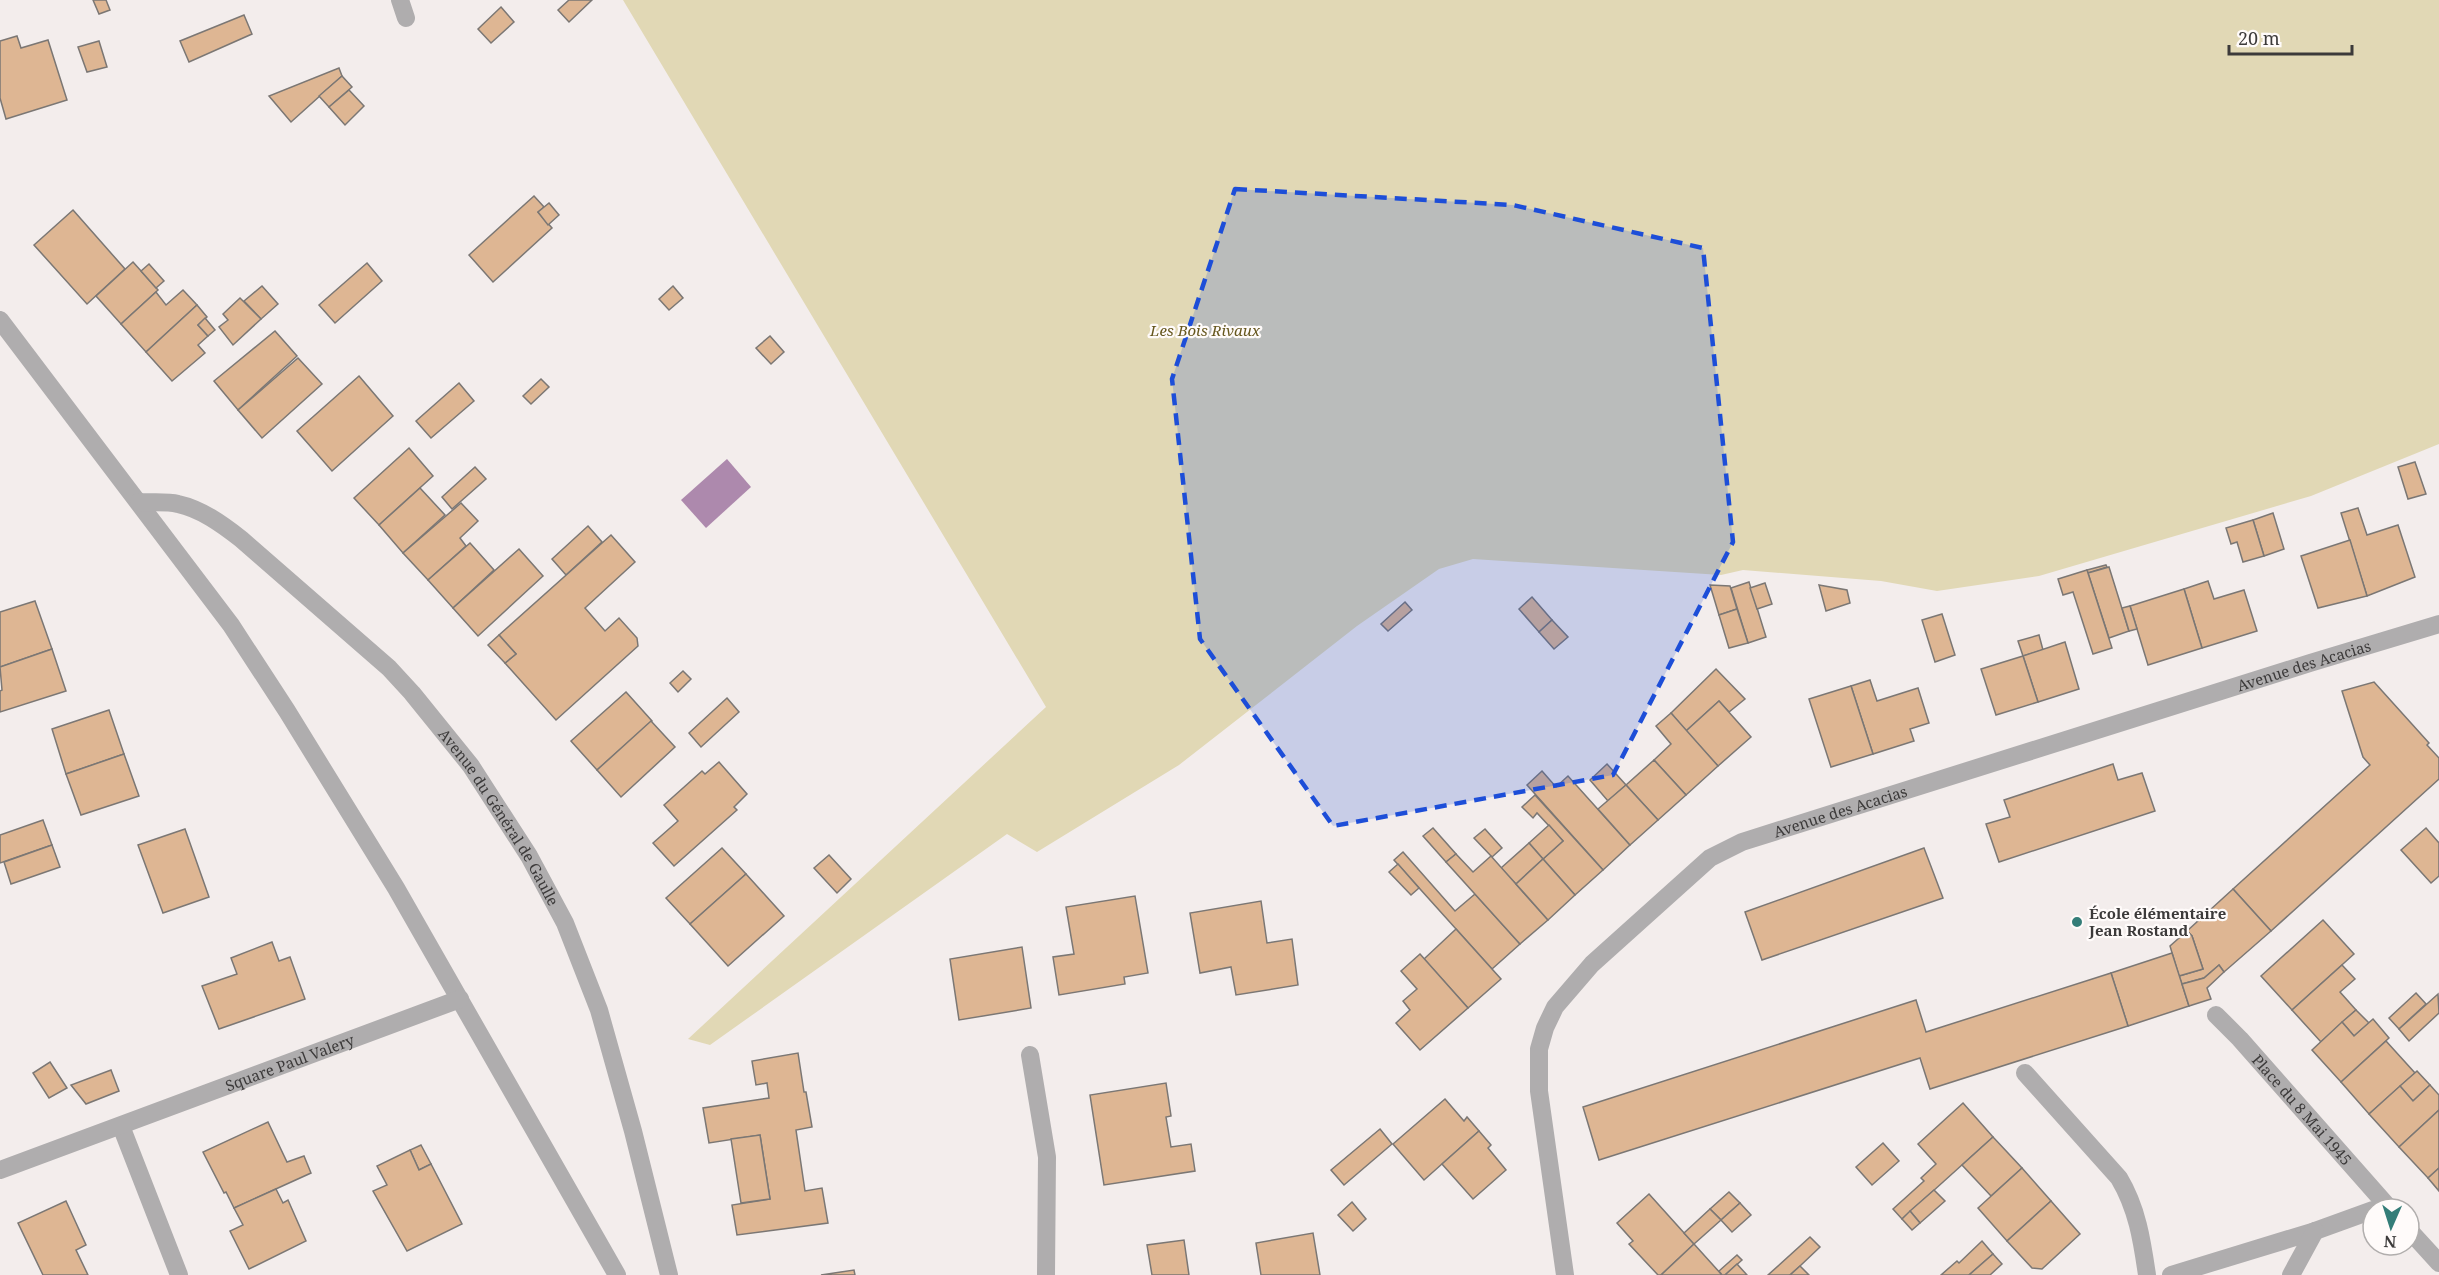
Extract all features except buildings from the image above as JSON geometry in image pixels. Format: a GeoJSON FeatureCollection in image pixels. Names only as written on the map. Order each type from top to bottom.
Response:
{"type":"FeatureCollection","features":[{"type":"Feature","properties":{"kind":"street"},"geometry":{"type":"LineString","coordinates":[[400,0],[406,18]]}},
{"type":"Feature","properties":{"kind":"street"},"geometry":{"type":"LineString","coordinates":[[0,320],[231,625],[287,711],[390,878],[617,1275]]}},
{"type":"Feature","properties":{"kind":"street","name":"Avenue du Général de Gaulle"},"geometry":{"type":"LineString","coordinates":[[139,502],[177,504],[197,511],[219,522],[241,538],[389,668],[439,723],[501,810],[548,890],[585,972],[599,1010],[633,1131],[669,1275]]}},
{"type":"Feature","properties":{"kind":"street","name":"Avenue des Acacias"},"geometry":{"type":"LineString","coordinates":[[1565,1275],[1539,1092],[1539,1049],[1545,1028],[1561,998],[1592,964],[1710,858],[1742,842],[2437,627]]}},
{"type":"Feature","properties":{"kind":"street","name":"Square Paul Valery"},"geometry":{"type":"LineString","coordinates":[[0,1170],[460,999]]}},
{"type":"Feature","properties":{"kind":"street","name":"Place du 8 Mai 1945"},"geometry":{"type":"LineString","coordinates":[[2216,1015],[2247,1047],[2372,1197]]}},
{"type":"Feature","properties":{"kind":"street"},"geometry":{"type":"LineString","coordinates":[[1030,1055],[1047,1157],[1046,1275]]}},
{"type":"Feature","properties":{"kind":"street"},"geometry":{"type":"LineString","coordinates":[[2025,1073],[2124,1186],[2136,1215],[2147,1275]]}},
{"type":"Feature","properties":{"kind":"street"},"geometry":{"type":"LineString","coordinates":[[121,1126],[178,1275]]}},
{"type":"Feature","properties":{"kind":"street","name":"Place du 8 Mai 1945"},"geometry":{"type":"LineString","coordinates":[[2171,1275],[2201,1271],[2361,1215]]}},
{"type":"Feature","properties":{"kind":"street"},"geometry":{"type":"LineString","coordinates":[[2291,1275],[2315,1231]]}},
{"type":"Feature","properties":{"kind":"street"},"geometry":{"type":"LineString","coordinates":[[2421,1243],[2439,1263]]}},
{"type":"Feature","properties":{"kind":"highlighted area"},"geometry":{"type":"Polygon","coordinates":[[[1235,189],[1513,205],[1703,248],[1733,542],[1613,775],[1333,826],[1200,639],[1172,379],[1235,189]]]}},
{"type":"Feature","properties":{"kind":"green space","name":"Les Bois Rivaux"},"geometry":{"type":"Polygon","coordinates":[[[623,0],[2439,0],[2439,444],[2311,496],[2039,576],[1937,591],[1881,581],[1743,570],[1721,575],[1473,559],[1439,569],[1357,626],[1179,765],[1037,852],[1007,834],[710,1045],[688,1039],[1046,707],[623,0]]]}},
{"type":"Feature","properties":{"kind":"shaded area"},"geometry":{"type":"Polygon","coordinates":[[[727,459],[751,487],[706,528],[681,500],[727,459]]]}},
{"type":"Feature","properties":{"kind":"place","name":"École élémentaire Jean Rostand"},"geometry":{"type":"Point","coordinates":[2077,922]}}]}
